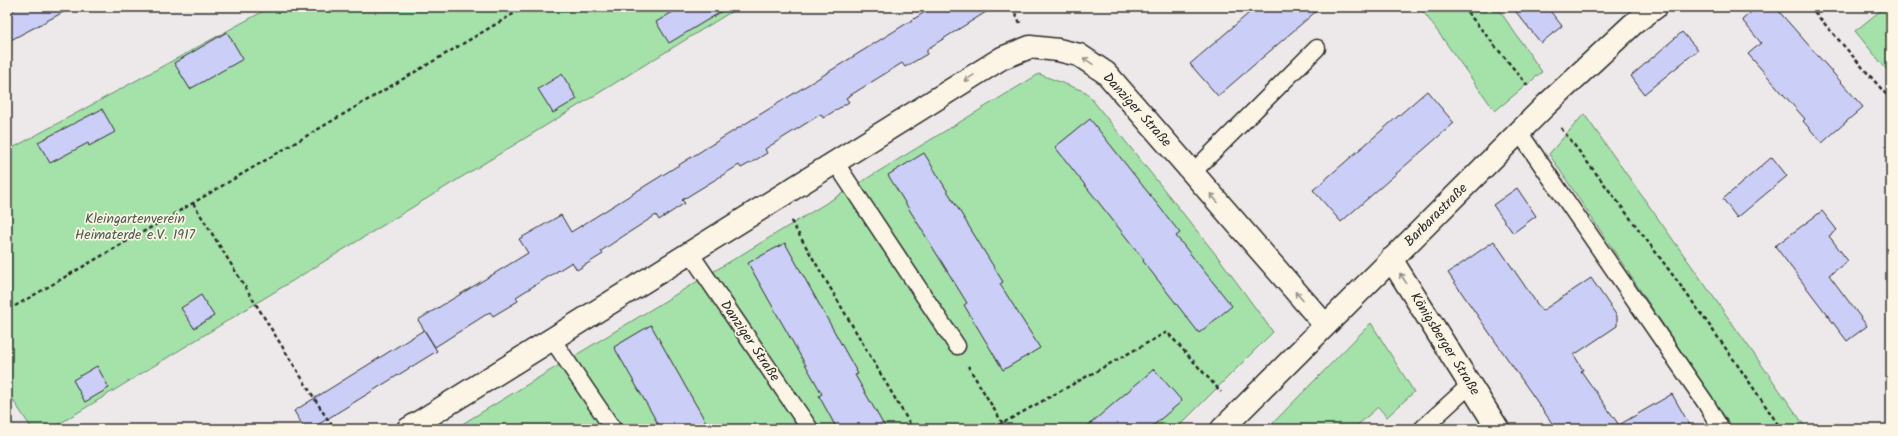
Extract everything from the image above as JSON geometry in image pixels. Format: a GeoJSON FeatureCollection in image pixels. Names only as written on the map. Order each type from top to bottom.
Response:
{"type":"FeatureCollection","features":[{"type":"Feature","properties":{"kind":"street","name":"Barbarastraße"},"geometry":{"type":"LineString","coordinates":[[1222,429],[1545,106],[1634,24],[1656,7]]}},
{"type":"Feature","properties":{"kind":"street","name":"Danziger Straße"},"geometry":{"type":"LineString","coordinates":[[415,427],[552,339],[1002,58],[1030,47],[1058,50],[1079,55],[1106,73],[1325,325]]}},
{"type":"Feature","properties":{"kind":"street","name":"Königsberger Straße"},"geometry":{"type":"LineString","coordinates":[[1391,259],[1498,429]]}},
{"type":"Feature","properties":{"kind":"lane"},"geometry":{"type":"LineString","coordinates":[[1192,172],[1317,48]]}},
{"type":"Feature","properties":{"kind":"lane"},"geometry":{"type":"LineString","coordinates":[[1519,132],[1705,402],[1721,429]]}},
{"type":"Feature","properties":{"kind":"lane"},"geometry":{"type":"LineString","coordinates":[[835,162],[957,346]]}},
{"type":"Feature","properties":{"kind":"lane","name":"Danziger Straße"},"geometry":{"type":"LineString","coordinates":[[690,253],[810,429]]}},
{"type":"Feature","properties":{"kind":"lane"},"geometry":{"type":"LineString","coordinates":[[552,339],[613,429]]}},
{"type":"Feature","properties":{"kind":"lane"},"geometry":{"type":"LineString","coordinates":[[1422,429],[1471,384]]}},
{"type":"Feature","properties":{"kind":"path"},"geometry":{"type":"LineString","coordinates":[[15,306],[525,7]]}},
{"type":"Feature","properties":{"kind":"path"},"geometry":{"type":"LineString","coordinates":[[1462,7],[1545,106],[1651,245],[1749,380],[1781,429]]}},
{"type":"Feature","properties":{"kind":"path"},"geometry":{"type":"LineString","coordinates":[[1810,7],[1891,100]]}},
{"type":"Feature","properties":{"kind":"path"},"geometry":{"type":"LineString","coordinates":[[777,198],[913,429]]}},
{"type":"Feature","properties":{"kind":"path"},"geometry":{"type":"LineString","coordinates":[[193,203],[326,417],[335,429]]}},
{"type":"Feature","properties":{"kind":"path"},"geometry":{"type":"LineString","coordinates":[[992,429],[1167,332],[1239,412]]}},
{"type":"Feature","properties":{"kind":"path"},"geometry":{"type":"LineString","coordinates":[[957,346],[1003,424]]}},
{"type":"Feature","properties":{"kind":"green space","name":"Kleingartenverein Heimaterde e.V. 1917"},"geometry":{"type":"Polygon","coordinates":[[[271,7],[739,7],[51,429],[32,429],[7,391],[7,151],[271,7]]]}},
{"type":"Feature","properties":{"kind":"green space"},"geometry":{"type":"Polygon","coordinates":[[[1420,7],[1497,7],[1542,72],[1495,111],[1420,7]]]}},
{"type":"Feature","properties":{"kind":"green space"},"geometry":{"type":"Polygon","coordinates":[[[1885,7],[1891,7],[1891,75],[1855,31],[1885,7]]]}},
{"type":"Feature","properties":{"kind":"green space"},"geometry":{"type":"Polygon","coordinates":[[[1039,74],[1086,92],[1221,261],[1273,332],[1176,429],[454,429],[1039,74]]]}},
{"type":"Feature","properties":{"kind":"green space"},"geometry":{"type":"Polygon","coordinates":[[[1584,114],[1807,429],[1733,429],[1549,154],[1584,114]]]}},
{"type":"Feature","properties":{"kind":"green space"},"geometry":{"type":"Polygon","coordinates":[[[1371,323],[1414,392],[1387,417],[1378,407],[1353,429],[1267,429],[1371,323]]]}},
{"type":"Feature","properties":{"kind":"building"},"geometry":{"type":"Polygon","coordinates":[[[19,7],[73,7],[7,42],[7,14],[19,7]]]}},
{"type":"Feature","properties":{"kind":"building"},"geometry":{"type":"Polygon","coordinates":[[[681,7],[729,7],[669,43],[656,22],[681,7]]]}},
{"type":"Feature","properties":{"kind":"building"},"geometry":{"type":"Polygon","coordinates":[[[933,7],[994,7],[927,49],[927,54],[905,67],[902,63],[846,98],[849,102],[823,118],[821,114],[765,149],[767,153],[741,168],[739,165],[682,200],[685,203],[659,220],[656,215],[601,251],[603,254],[577,270],[572,262],[516,297],[518,301],[493,316],[490,312],[435,347],[418,320],[528,253],[519,239],[561,215],[571,232],[933,7]]]}},
{"type":"Feature","properties":{"kind":"building"},"geometry":{"type":"Polygon","coordinates":[[[1256,7],[1321,7],[1218,96],[1190,64],[1256,7]]]}},
{"type":"Feature","properties":{"kind":"building"},"geometry":{"type":"Polygon","coordinates":[[[1512,7],[1547,7],[1562,26],[1541,43],[1512,7]]]}},
{"type":"Feature","properties":{"kind":"building"},"geometry":{"type":"Polygon","coordinates":[[[1757,7],[1775,7],[1863,107],[1822,143],[1803,121],[1805,119],[1748,54],[1761,43],[1742,20],[1757,7]]]}},
{"type":"Feature","properties":{"kind":"building"},"geometry":{"type":"Polygon","coordinates":[[[227,32],[243,59],[190,89],[174,63],[227,32]]]}},
{"type":"Feature","properties":{"kind":"building"},"geometry":{"type":"Polygon","coordinates":[[[1682,32],[1698,50],[1644,94],[1631,76],[1682,32]]]}},
{"type":"Feature","properties":{"kind":"building"},"geometry":{"type":"Polygon","coordinates":[[[562,74],[577,99],[553,113],[538,89],[562,74]]]}},
{"type":"Feature","properties":{"kind":"building"},"geometry":{"type":"Polygon","coordinates":[[[1427,91],[1454,123],[1341,222],[1313,190],[1427,91]]]}},
{"type":"Feature","properties":{"kind":"building"},"geometry":{"type":"Polygon","coordinates":[[[102,109],[115,132],[89,146],[88,143],[50,163],[38,142],[102,109]]]}},
{"type":"Feature","properties":{"kind":"building"},"geometry":{"type":"Polygon","coordinates":[[[1090,119],[1180,233],[1176,236],[1232,306],[1199,333],[1055,147],[1090,119]]]}},
{"type":"Feature","properties":{"kind":"building"},"geometry":{"type":"Polygon","coordinates":[[[924,153],[1003,282],[1000,284],[1040,348],[1003,370],[964,305],[967,303],[888,175],[924,153]]]}},
{"type":"Feature","properties":{"kind":"building"},"geometry":{"type":"Polygon","coordinates":[[[1772,157],[1787,176],[1737,218],[1723,199],[1772,157]]]}},
{"type":"Feature","properties":{"kind":"building"},"geometry":{"type":"Polygon","coordinates":[[[1517,188],[1536,216],[1513,233],[1493,205],[1517,188]]]}},
{"type":"Feature","properties":{"kind":"building"},"geometry":{"type":"Polygon","coordinates":[[[1822,211],[1837,230],[1829,236],[1848,261],[1829,275],[1867,326],[1847,341],[1775,246],[1822,211]]]}},
{"type":"Feature","properties":{"kind":"building"},"geometry":{"type":"Polygon","coordinates":[[[1494,241],[1542,311],[1591,278],[1617,316],[1617,326],[1574,355],[1583,370],[1581,371],[1619,425],[1672,394],[1692,429],[1556,429],[1448,273],[1494,241]]]}},
{"type":"Feature","properties":{"kind":"building"},"geometry":{"type":"Polygon","coordinates":[[[785,243],[858,374],[855,375],[886,429],[837,429],[819,396],[822,394],[748,263],[785,243]]]}},
{"type":"Feature","properties":{"kind":"building"},"geometry":{"type":"Polygon","coordinates":[[[201,295],[214,316],[194,328],[181,308],[201,295]]]}},
{"type":"Feature","properties":{"kind":"building"},"geometry":{"type":"Polygon","coordinates":[[[651,325],[710,429],[661,429],[614,347],[651,325]]]}},
{"type":"Feature","properties":{"kind":"building"},"geometry":{"type":"Polygon","coordinates":[[[424,330],[437,351],[311,429],[305,429],[294,411],[424,330]]]}},
{"type":"Feature","properties":{"kind":"building"},"geometry":{"type":"Polygon","coordinates":[[[97,366],[109,388],[85,402],[73,380],[97,366]]]}},
{"type":"Feature","properties":{"kind":"building"},"geometry":{"type":"Polygon","coordinates":[[[1154,369],[1182,401],[1149,429],[1084,429],[1154,369]]]}}]}
